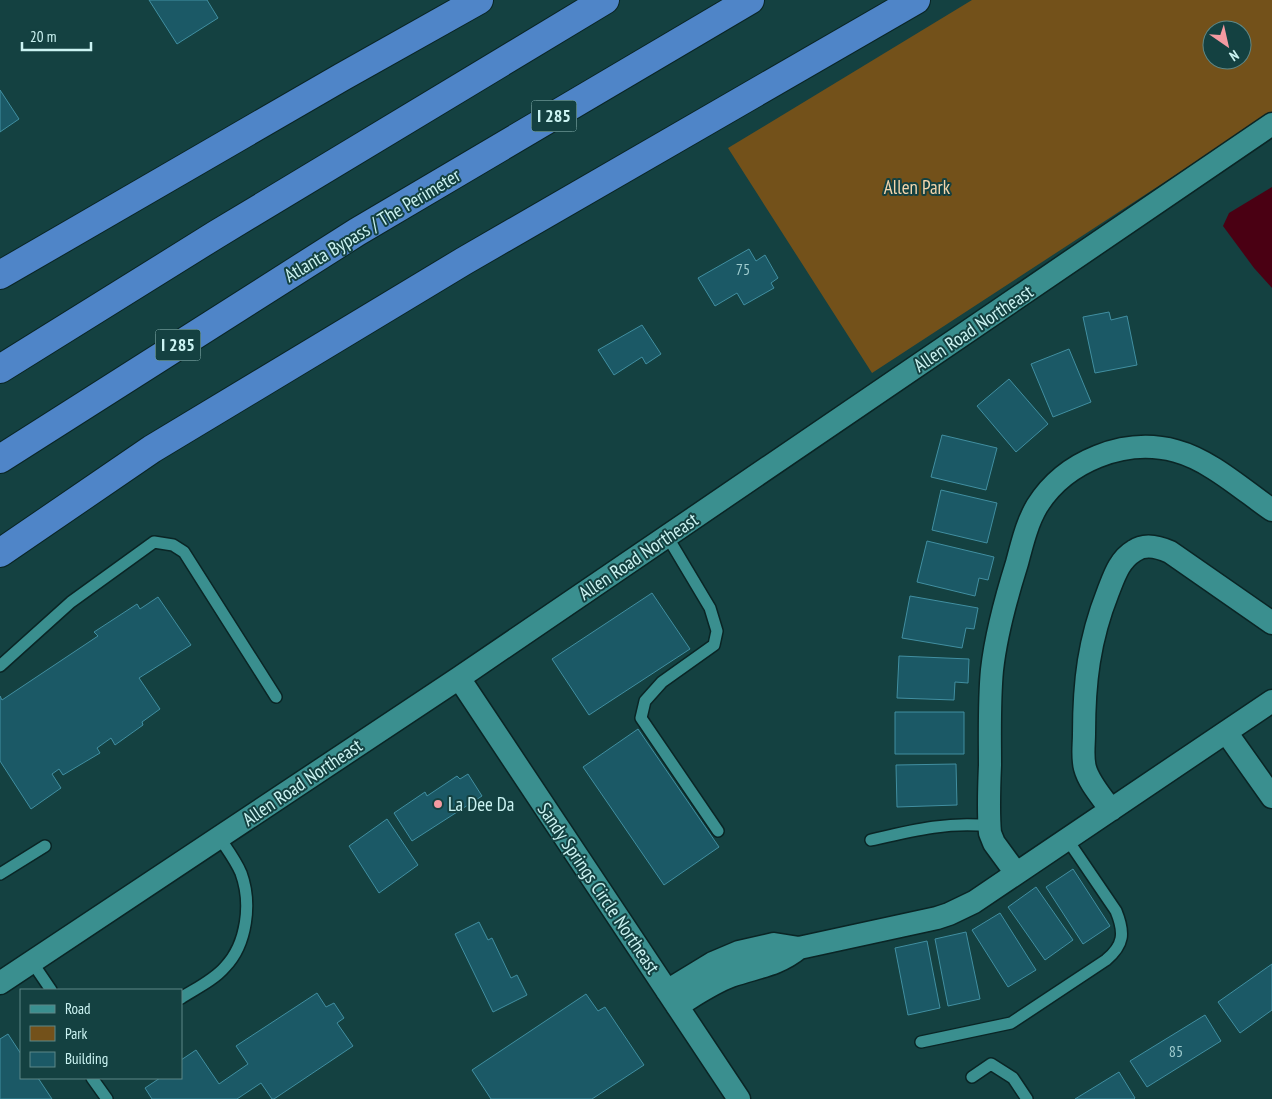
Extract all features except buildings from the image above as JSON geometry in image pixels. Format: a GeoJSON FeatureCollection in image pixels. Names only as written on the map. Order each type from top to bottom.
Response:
{"type":"FeatureCollection","features":[{"type":"Feature","properties":{"kind":"highway"},"geometry":{"type":"LineString","coordinates":[[0,275],[342,76],[479,0]]}},
{"type":"Feature","properties":{"kind":"highway"},"geometry":{"type":"LineString","coordinates":[[0,370],[217,234],[605,0]]}},
{"type":"Feature","properties":{"kind":"highway","name":"Atlanta Bypass / The Perimeter"},"geometry":{"type":"LineString","coordinates":[[0,459],[357,232],[750,0]]}},
{"type":"Feature","properties":{"kind":"highway"},"geometry":{"type":"LineString","coordinates":[[0,553],[152,449],[472,256],[916,0]]}},
{"type":"Feature","properties":{"kind":"street","name":"Allen Road Northeast"},"geometry":{"type":"LineString","coordinates":[[0,983],[459,678],[1272,124]]}},
{"type":"Feature","properties":{"kind":"street"},"geometry":{"type":"LineString","coordinates":[[1016,873],[994,843],[990,833],[990,700],[992,669],[1006,600],[1028,525],[1047,492],[1074,469],[1104,454],[1120,449],[1159,447],[1194,457],[1272,510]]}},
{"type":"Feature","properties":{"kind":"street"},"geometry":{"type":"LineString","coordinates":[[1111,810],[1085,769],[1084,701],[1089,656],[1098,617],[1120,564],[1133,551],[1141,547],[1160,548],[1170,552],[1272,623]]}},
{"type":"Feature","properties":{"kind":"street","name":"Sandy Springs Circle Northeast"},"geometry":{"type":"LineString","coordinates":[[459,678],[739,1099]]}},
{"type":"Feature","properties":{"kind":"street"},"geometry":{"type":"LineString","coordinates":[[672,998],[713,963],[739,952],[777,963],[798,948],[949,914],[974,902],[1272,701]]}},
{"type":"Feature","properties":{"kind":"street"},"geometry":{"type":"LineString","coordinates":[[1226,732],[1272,797]]}},
{"type":"Feature","properties":{"kind":"lane"},"geometry":{"type":"LineString","coordinates":[[667,536],[710,608],[718,631],[714,645],[662,682],[645,701],[641,718],[718,831]]}},
{"type":"Feature","properties":{"kind":"lane"},"geometry":{"type":"LineString","coordinates":[[0,666],[71,602],[154,542],[173,545],[184,552],[276,697]]}},
{"type":"Feature","properties":{"kind":"lane"},"geometry":{"type":"LineString","coordinates":[[871,840],[943,825],[976,824],[990,826]]}},
{"type":"Feature","properties":{"kind":"lane"},"geometry":{"type":"LineString","coordinates":[[182,997],[224,969],[239,948],[243,935],[245,923],[244,884],[240,872],[219,837]]}},
{"type":"Feature","properties":{"kind":"lane"},"geometry":{"type":"LineString","coordinates":[[921,1042],[1011,1022],[1106,960],[1115,952],[1120,944],[1122,934],[1116,911],[1067,839]]}},
{"type":"Feature","properties":{"kind":"lane"},"geometry":{"type":"LineString","coordinates":[[0,874],[45,846]]}},
{"type":"Feature","properties":{"kind":"lane"},"geometry":{"type":"LineString","coordinates":[[32,962],[50,989]]}},
{"type":"Feature","properties":{"kind":"lane"},"geometry":{"type":"LineString","coordinates":[[972,1076],[991,1064],[1013,1078],[1026,1099]]}},
{"type":"Feature","properties":{"kind":"lane"},"geometry":{"type":"LineString","coordinates":[[93,1079],[107,1099]]}},
{"type":"Feature","properties":{"kind":"green space","name":"Allen Park"},"geometry":{"type":"Polygon","coordinates":[[[972,0],[1272,0],[1272,112],[872,373],[728,148],[972,0]]]}},
{"type":"Feature","properties":{"kind":"shaded area"},"geometry":{"type":"Polygon","coordinates":[[[1272,187],[1272,288],[1254,268],[1223,226],[1229,213],[1272,187]]]}},
{"type":"Feature","properties":{"kind":"place","name":"La Dee Da"},"geometry":{"type":"Point","coordinates":[438,804]}}]}
